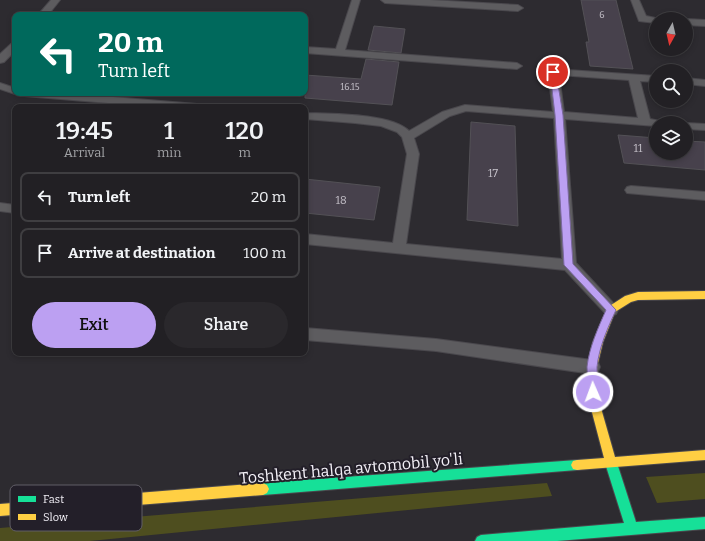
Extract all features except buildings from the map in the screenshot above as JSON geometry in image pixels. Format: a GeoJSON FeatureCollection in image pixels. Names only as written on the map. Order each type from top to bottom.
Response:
{"type":"FeatureCollection","features":[{"type":"Feature","properties":{"kind":"main road"},"geometry":{"type":"LineString","coordinates":[[632,528],[594,401],[592,367],[598,342],[611,310],[628,299],[638,296],[705,295]]}},
{"type":"Feature","properties":{"kind":"main road","name":"Toshkent halqa avtomobil yo'li"},"geometry":{"type":"LineString","coordinates":[[142,499],[705,455]]}},
{"type":"Feature","properties":{"kind":"main road","name":"Toshkent halqa avtomobil yo'li"},"geometry":{"type":"LineString","coordinates":[[0,510],[10,509]]}},
{"type":"Feature","properties":{"kind":"main road"},"geometry":{"type":"LineString","coordinates":[[481,541],[632,528],[652,534],[705,523]]}},
{"type":"Feature","properties":{"kind":"lane"},"geometry":{"type":"LineString","coordinates":[[46,12],[56,0]]}},
{"type":"Feature","properties":{"kind":"lane"},"geometry":{"type":"LineString","coordinates":[[340,52],[356,0]]}},
{"type":"Feature","properties":{"kind":"lane"},"geometry":{"type":"LineString","coordinates":[[385,0],[518,8]]}},
{"type":"Feature","properties":{"kind":"lane"},"geometry":{"type":"LineString","coordinates":[[635,0],[642,19],[649,20]]}},
{"type":"Feature","properties":{"kind":"lane"},"geometry":{"type":"LineString","coordinates":[[693,22],[705,23]]}},
{"type":"Feature","properties":{"kind":"lane"},"geometry":{"type":"LineString","coordinates":[[0,60],[12,48]]}},
{"type":"Feature","properties":{"kind":"lane"},"geometry":{"type":"LineString","coordinates":[[308,50],[517,66]]}},
{"type":"Feature","properties":{"kind":"lane"},"geometry":{"type":"LineString","coordinates":[[611,310],[569,265],[559,115],[553,72],[649,79]]}},
{"type":"Feature","properties":{"kind":"lane"},"geometry":{"type":"LineString","coordinates":[[634,78],[645,122]]}},
{"type":"Feature","properties":{"kind":"lane"},"geometry":{"type":"LineString","coordinates":[[693,82],[705,83]]}},
{"type":"Feature","properties":{"kind":"lane"},"geometry":{"type":"LineString","coordinates":[[0,86],[12,90]]}},
{"type":"Feature","properties":{"kind":"lane"},"geometry":{"type":"LineString","coordinates":[[61,96],[160,104]]}},
{"type":"Feature","properties":{"kind":"lane"},"geometry":{"type":"LineString","coordinates":[[408,137],[446,114],[465,108],[649,122]]}},
{"type":"Feature","properties":{"kind":"lane"},"geometry":{"type":"LineString","coordinates":[[308,116],[370,121],[400,129],[408,137],[412,145],[413,154],[399,249]]}},
{"type":"Feature","properties":{"kind":"lane"},"geometry":{"type":"LineString","coordinates":[[693,126],[705,127]]}},
{"type":"Feature","properties":{"kind":"lane"},"geometry":{"type":"LineString","coordinates":[[631,190],[705,196]]}},
{"type":"Feature","properties":{"kind":"lane"},"geometry":{"type":"LineString","coordinates":[[0,207],[12,209]]}},
{"type":"Feature","properties":{"kind":"lane"},"geometry":{"type":"LineString","coordinates":[[308,239],[569,265]]}},
{"type":"Feature","properties":{"kind":"lane"},"geometry":{"type":"LineString","coordinates":[[308,334],[436,345],[592,367]]}},
{"type":"Feature","properties":{"kind":"shaded area"},"geometry":{"type":"Polygon","coordinates":[[[705,473],[705,499],[657,503],[646,477],[705,473]]]}},
{"type":"Feature","properties":{"kind":"shaded area"},"geometry":{"type":"Polygon","coordinates":[[[547,483],[552,496],[90,541],[0,541],[0,528],[10,527],[10,531],[142,531],[142,516],[547,483]]]}},
{"type":"Feature","properties":{"kind":"traffic: fast"},"geometry":{"type":"LineString","coordinates":[[611,463],[632,528]]}},
{"type":"Feature","properties":{"kind":"traffic: fast"},"geometry":{"type":"LineString","coordinates":[[263,489],[577,465]]}},
{"type":"Feature","properties":{"kind":"traffic: fast"},"geometry":{"type":"LineString","coordinates":[[481,541],[705,523]]}},
{"type":"Feature","properties":{"kind":"traffic: slow"},"geometry":{"type":"LineString","coordinates":[[611,463],[594,401],[592,367],[598,342],[611,310],[628,299],[638,296],[705,295]]}},
{"type":"Feature","properties":{"kind":"traffic: slow"},"geometry":{"type":"LineString","coordinates":[[577,465],[705,455]]}},
{"type":"Feature","properties":{"kind":"traffic: slow"},"geometry":{"type":"LineString","coordinates":[[142,499],[263,489]]}},
{"type":"Feature","properties":{"kind":"traffic: slow"},"geometry":{"type":"LineString","coordinates":[[0,510],[10,509]]}},
{"type":"Feature","properties":{"kind":"route"},"geometry":{"type":"LineString","coordinates":[[553,72],[559,115],[569,265],[611,310],[594,354],[592,367],[593,392]]}}]}
